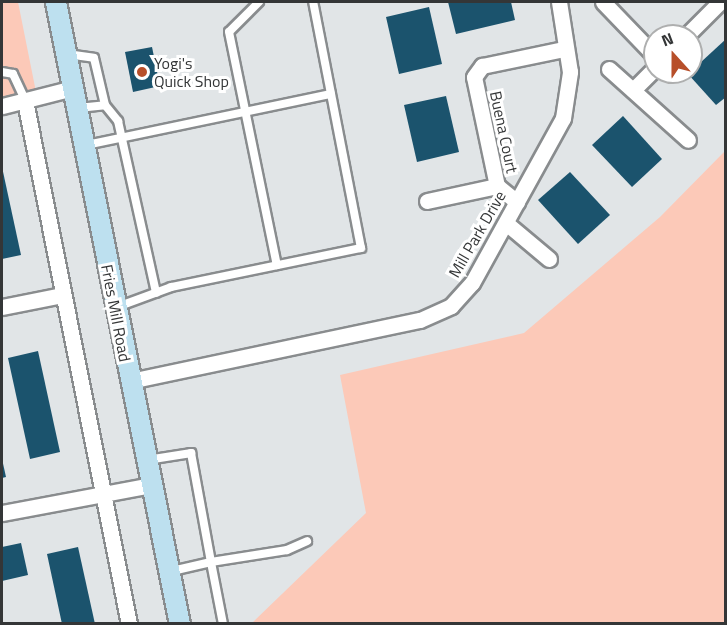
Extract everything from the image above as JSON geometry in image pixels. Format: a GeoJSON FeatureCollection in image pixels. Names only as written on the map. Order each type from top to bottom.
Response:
{"type":"FeatureCollection","features":[{"type":"Feature","properties":{"kind":"main road","name":"Fries Mill Road"},"geometry":{"type":"LineString","coordinates":[[56,2],[180,624]]}},
{"type":"Feature","properties":{"kind":"street","name":"Mill Park Drive"},"geometry":{"type":"LineString","coordinates":[[130,381],[420,321],[451,306],[472,283],[563,118],[570,72],[564,49],[559,2]]}},
{"type":"Feature","properties":{"kind":"street"},"geometry":{"type":"LineString","coordinates":[[603,2],[643,44]]}},
{"type":"Feature","properties":{"kind":"street"},"geometry":{"type":"LineString","coordinates":[[698,24],[720,2]]}},
{"type":"Feature","properties":{"kind":"street","name":"Buena Court"},"geometry":{"type":"LineString","coordinates":[[517,202],[497,186],[474,77],[482,66],[564,49]]}},
{"type":"Feature","properties":{"kind":"street"},"geometry":{"type":"LineString","coordinates":[[609,69],[688,140]]}},
{"type":"Feature","properties":{"kind":"street"},"geometry":{"type":"LineString","coordinates":[[633,90],[643,80]]}},
{"type":"Feature","properties":{"kind":"street"},"geometry":{"type":"LineString","coordinates":[[2,106],[73,88]]}},
{"type":"Feature","properties":{"kind":"street"},"geometry":{"type":"LineString","coordinates":[[25,101],[129,624]]}},
{"type":"Feature","properties":{"kind":"street","name":"Buena Court"},"geometry":{"type":"LineString","coordinates":[[427,201],[497,186]]}},
{"type":"Feature","properties":{"kind":"street"},"geometry":{"type":"LineString","coordinates":[[506,222],[549,259]]}},
{"type":"Feature","properties":{"kind":"street"},"geometry":{"type":"LineString","coordinates":[[2,307],[62,295]]}},
{"type":"Feature","properties":{"kind":"street"},"geometry":{"type":"LineString","coordinates":[[2,513],[151,485]]}},
{"type":"Feature","properties":{"kind":"lane"},"geometry":{"type":"LineString","coordinates":[[259,2],[229,32],[277,265]]}},
{"type":"Feature","properties":{"kind":"lane"},"geometry":{"type":"LineString","coordinates":[[116,308],[156,293],[361,248],[313,2]]}},
{"type":"Feature","properties":{"kind":"lane"},"geometry":{"type":"LineString","coordinates":[[67,54],[94,58],[105,105],[122,138],[156,293]]}},
{"type":"Feature","properties":{"kind":"lane"},"geometry":{"type":"LineString","coordinates":[[2,72],[13,74],[25,101]]}},
{"type":"Feature","properties":{"kind":"lane"},"geometry":{"type":"LineString","coordinates":[[84,145],[331,94]]}},
{"type":"Feature","properties":{"kind":"lane"},"geometry":{"type":"LineString","coordinates":[[77,108],[105,105]]}},
{"type":"Feature","properties":{"kind":"lane"},"geometry":{"type":"LineString","coordinates":[[146,460],[191,453],[224,624]]}},
{"type":"Feature","properties":{"kind":"lane"},"geometry":{"type":"LineString","coordinates":[[170,572],[211,562],[287,550],[307,541]]}},
{"type":"Feature","properties":{"kind":"shaded area"},"geometry":{"type":"Polygon","coordinates":[[[2,2],[18,2],[36,92],[2,99],[2,2]]]}},
{"type":"Feature","properties":{"kind":"shaded area"},"geometry":{"type":"Polygon","coordinates":[[[725,151],[725,623],[252,623],[366,513],[340,375],[524,333],[660,217],[725,151]]]}},
{"type":"Feature","properties":{"kind":"building"},"geometry":{"type":"Polygon","coordinates":[[[448,2],[511,2],[515,20],[456,34],[448,2]]]}},
{"type":"Feature","properties":{"kind":"building"},"geometry":{"type":"Polygon","coordinates":[[[429,7],[442,64],[399,74],[386,17],[429,7]]]}},
{"type":"Feature","properties":{"kind":"building"},"geometry":{"type":"Polygon","coordinates":[[[726,39],[726,97],[716,105],[697,84],[703,84],[703,60],[726,39]]]}},
{"type":"Feature","properties":{"kind":"building","name":"Yogi's Quick Shop"},"geometry":{"type":"Polygon","coordinates":[[[152,47],[160,86],[133,92],[125,52],[152,47]]]}},
{"type":"Feature","properties":{"kind":"building"},"geometry":{"type":"Polygon","coordinates":[[[446,96],[459,152],[417,162],[404,105],[446,96]]]}},
{"type":"Feature","properties":{"kind":"building"},"geometry":{"type":"Polygon","coordinates":[[[623,116],[662,159],[632,187],[592,145],[623,116]]]}},
{"type":"Feature","properties":{"kind":"building"},"geometry":{"type":"Polygon","coordinates":[[[2,167],[21,255],[2,259],[2,167]]]}},
{"type":"Feature","properties":{"kind":"building"},"geometry":{"type":"Polygon","coordinates":[[[570,172],[610,215],[578,244],[538,200],[570,172]]]}},
{"type":"Feature","properties":{"kind":"building"},"geometry":{"type":"Polygon","coordinates":[[[38,351],[60,452],[30,459],[8,358],[38,351]]]}},
{"type":"Feature","properties":{"kind":"building"},"geometry":{"type":"Polygon","coordinates":[[[2,459],[6,477],[2,478],[2,459]]]}},
{"type":"Feature","properties":{"kind":"building"},"geometry":{"type":"Polygon","coordinates":[[[21,543],[28,575],[2,581],[2,547],[21,543]]]}},
{"type":"Feature","properties":{"kind":"building"},"geometry":{"type":"Polygon","coordinates":[[[78,547],[95,624],[62,624],[47,554],[78,547]]]}},
{"type":"Feature","properties":{"kind":"place","name":"Yogi's Quick Shop"},"geometry":{"type":"Point","coordinates":[142,72]}}]}
